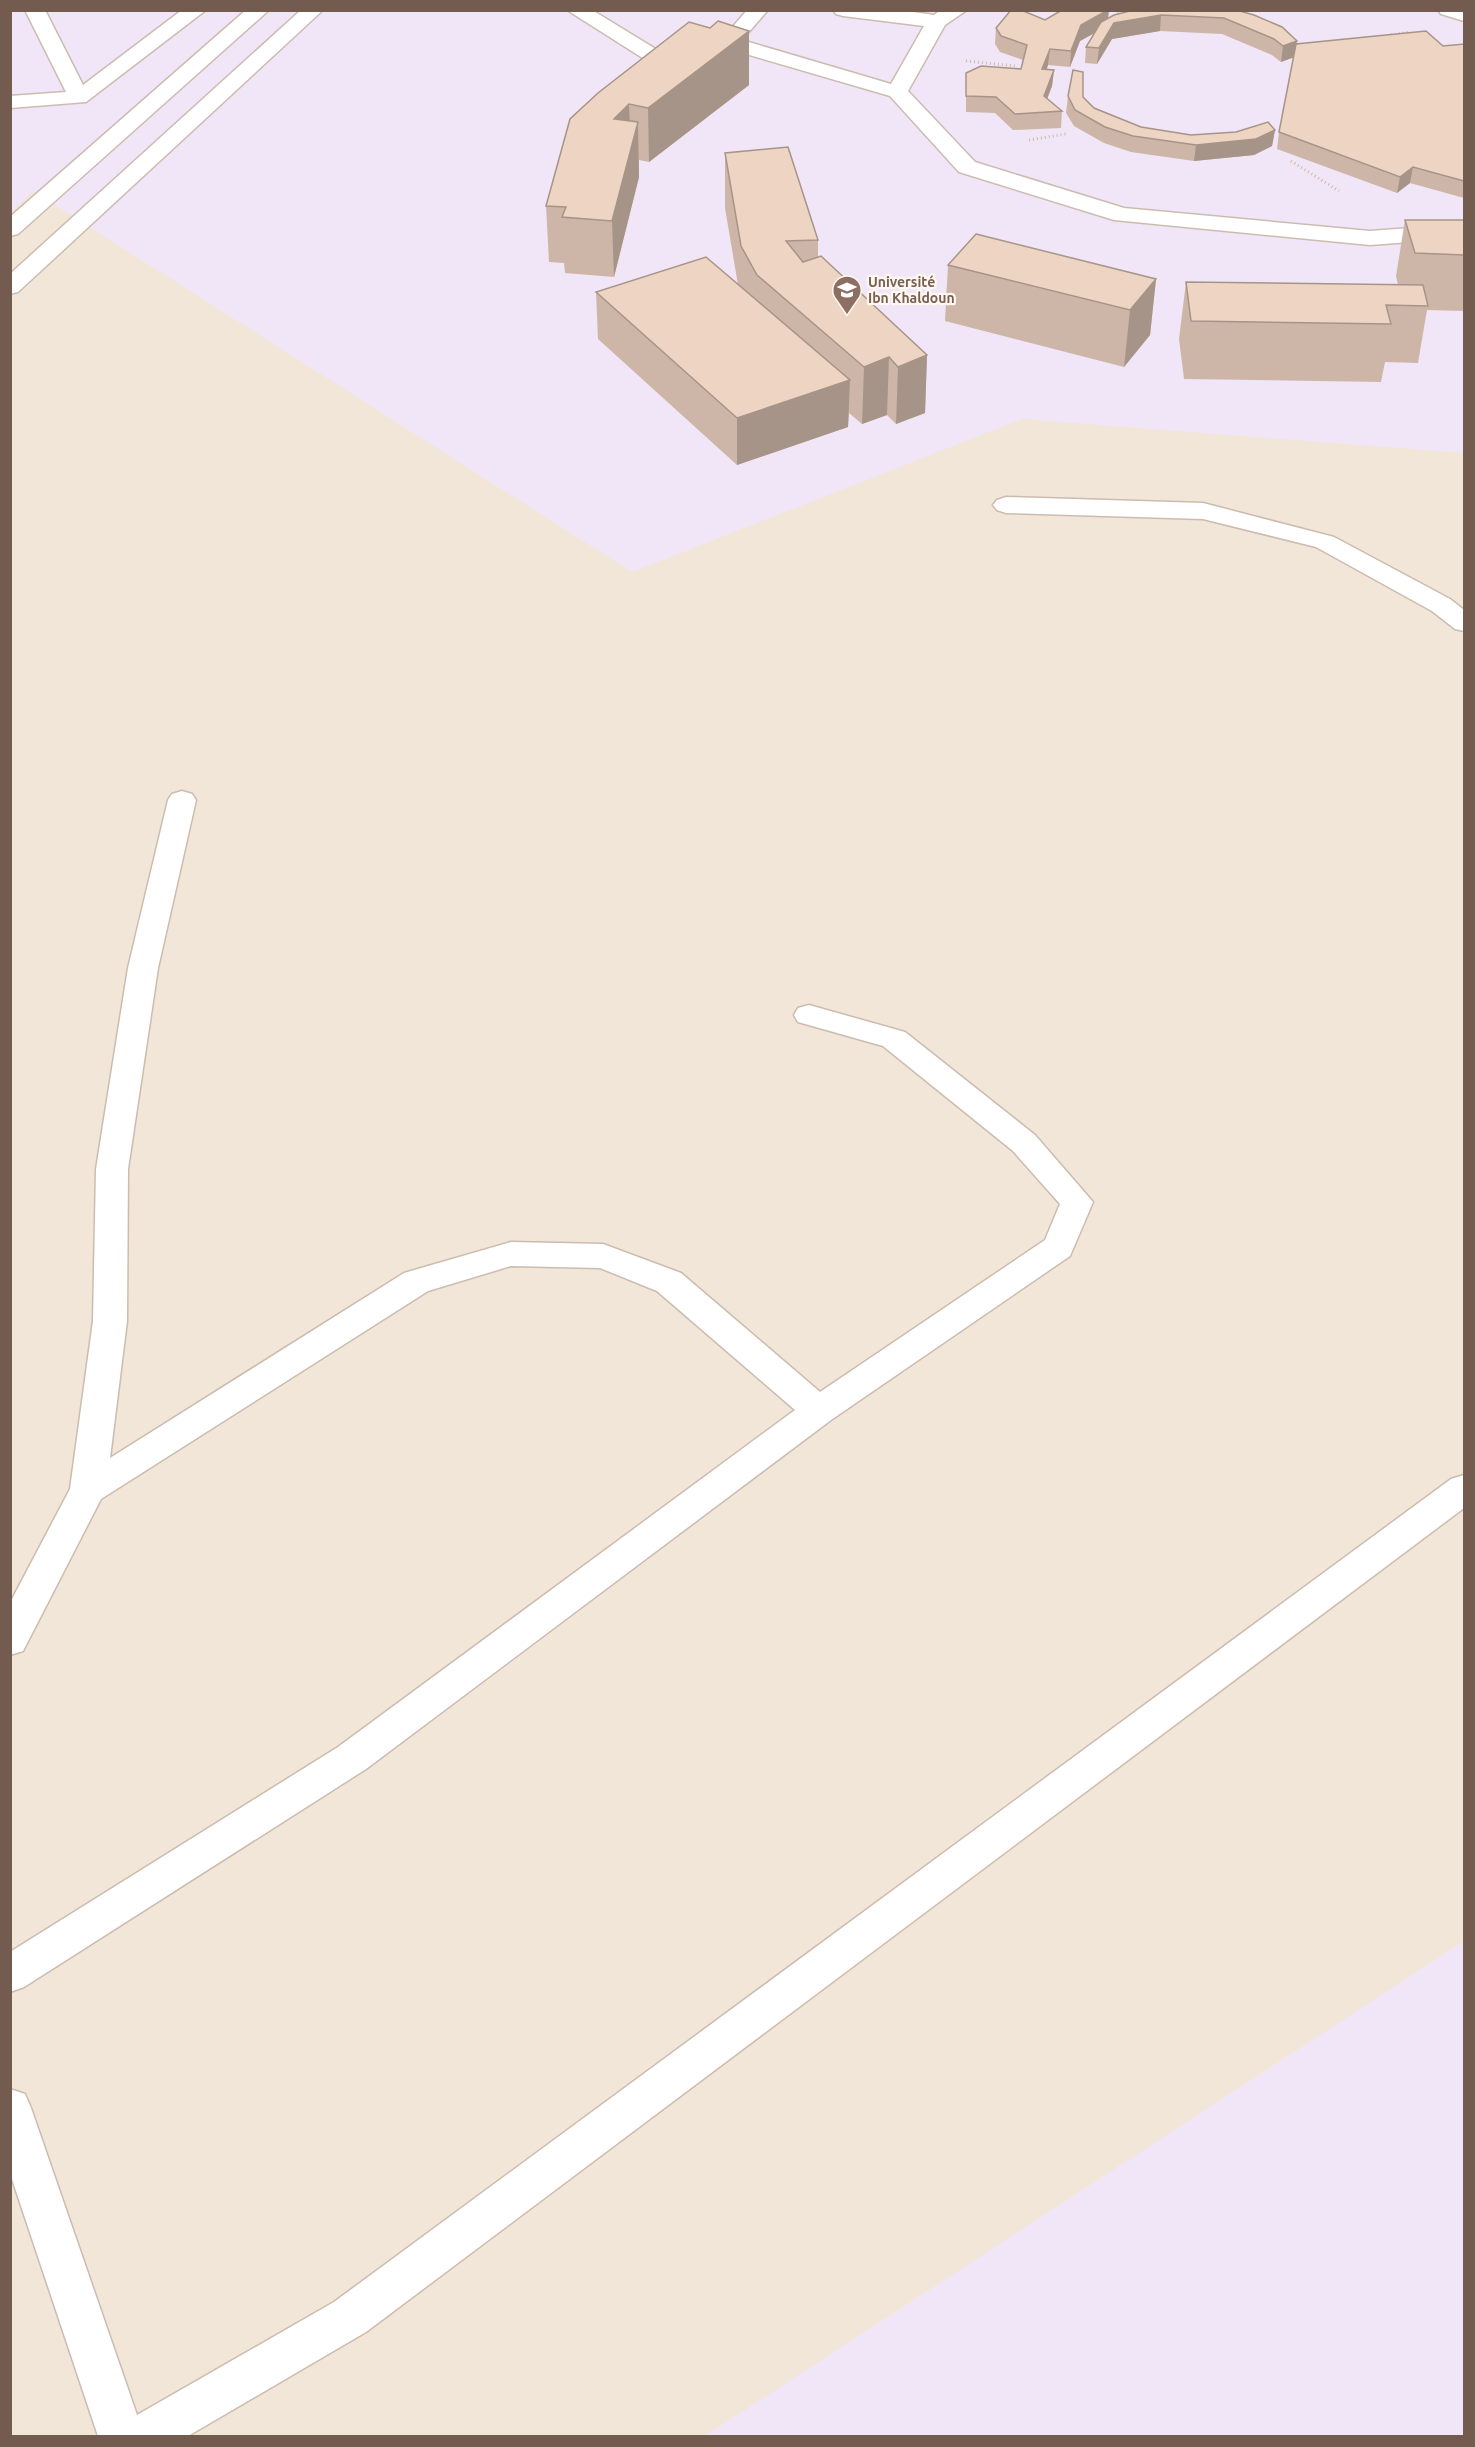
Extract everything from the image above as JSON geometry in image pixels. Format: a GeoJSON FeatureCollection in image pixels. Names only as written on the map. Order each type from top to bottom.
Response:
{"type":"FeatureCollection","features":[{"type":"Feature","properties":{"kind":"street"},"geometry":{"type":"LineString","coordinates":[[35,10],[79,98]]}},
{"type":"Feature","properties":{"kind":"street"},"geometry":{"type":"LineString","coordinates":[[10,102],[79,98],[196,10]]}},
{"type":"Feature","properties":{"kind":"street"},"geometry":{"type":"LineString","coordinates":[[10,229],[259,10]]}},
{"type":"Feature","properties":{"kind":"street"},"geometry":{"type":"LineString","coordinates":[[10,287],[313,10]]}},
{"type":"Feature","properties":{"kind":"street"},"geometry":{"type":"LineString","coordinates":[[577,10],[656,58],[729,43],[897,92],[967,167],[1122,215],[1370,238],[1464,231]]}},
{"type":"Feature","properties":{"kind":"street"},"geometry":{"type":"LineString","coordinates":[[729,43],[758,10]]}},
{"type":"Feature","properties":{"kind":"street"},"geometry":{"type":"LineString","coordinates":[[843,10],[937,21]]}},
{"type":"Feature","properties":{"kind":"street"},"geometry":{"type":"LineString","coordinates":[[897,92],[937,21],[957,10]]}},
{"type":"Feature","properties":{"kind":"street"},"geometry":{"type":"LineString","coordinates":[[1449,10],[1464,15]]}},
{"type":"Feature","properties":{"kind":"street"},"geometry":{"type":"LineString","coordinates":[[1006,505],[1203,510],[1324,542],[1441,605],[1464,623]]}},
{"type":"Feature","properties":{"kind":"street"},"geometry":{"type":"LineString","coordinates":[[10,1640],[88,1490],[110,1321],[112,1169],[143,968],[182,800]]}},
{"type":"Feature","properties":{"kind":"street"},"geometry":{"type":"LineString","coordinates":[[10,1974],[352,1758],[819,1411],[1058,1247],[1077,1202],[1024,1143],[894,1039],[809,1015]]}},
{"type":"Feature","properties":{"kind":"street"},"geometry":{"type":"LineString","coordinates":[[88,1490],[416,1282],[512,1254],[603,1256],[669,1282],[819,1411]]}},
{"type":"Feature","properties":{"kind":"street"},"geometry":{"type":"LineString","coordinates":[[145,2436],[350,2317],[1464,1489]]}},
{"type":"Feature","properties":{"kind":"street"},"geometry":{"type":"LineString","coordinates":[[10,2108],[121,2436]]}},
{"type":"Feature","properties":{"kind":"path"},"geometry":{"type":"LineString","coordinates":[[1114,10],[1125,15]]}},
{"type":"Feature","properties":{"kind":"path"},"geometry":{"type":"LineString","coordinates":[[1390,35],[1413,31]]}},
{"type":"Feature","properties":{"kind":"path"},"geometry":{"type":"LineString","coordinates":[[960,60],[1015,66]]}},
{"type":"Feature","properties":{"kind":"shaded area"},"geometry":{"type":"Polygon","coordinates":[[[11,11],[1464,11],[1464,2436],[11,2436],[11,11]]]}},
{"type":"Feature","properties":{"kind":"shaded area","name":"Université Ibn Khaldoun"},"geometry":{"type":"Polygon","coordinates":[[[11,11],[1464,11],[1464,453],[1022,419],[632,572],[33,191],[11,212],[11,11]]]}},
{"type":"Feature","properties":{"kind":"shaded area"},"geometry":{"type":"Polygon","coordinates":[[[1464,1941],[1464,2436],[705,2436],[1464,1941]]]}},
{"type":"Feature","properties":{"kind":"building"},"geometry":{"type":"Polygon","coordinates":[[[1011,10],[1021,10],[1045,20],[1062,10],[1108,10],[1081,25],[1071,51],[1050,49],[1042,69],[1054,70],[1044,96],[1062,111],[1015,114],[996,97],[966,96],[966,73],[981,66],[1021,69],[1027,45],[1001,36],[996,28],[1011,10]]]}},
{"type":"Feature","properties":{"kind":"building"},"geometry":{"type":"Polygon","coordinates":[[[1134,10],[1236,10],[1282,27],[1297,41],[1283,46],[1274,39],[1224,18],[1161,15],[1114,23],[1099,48],[1086,47],[1101,22],[1114,15],[1134,10]]]}},
{"type":"Feature","properties":{"kind":"building"},"geometry":{"type":"Polygon","coordinates":[[[718,21],[749,31],[648,108],[629,104],[614,119],[638,122],[612,221],[562,217],[566,207],[546,206],[570,119],[598,93],[689,22],[710,28],[718,21]]]}},
{"type":"Feature","properties":{"kind":"building"},"geometry":{"type":"Polygon","coordinates":[[[1426,31],[1443,46],[1464,44],[1464,181],[1413,167],[1400,177],[1279,132],[1296,44],[1426,31]]]}},
{"type":"Feature","properties":{"kind":"building"},"geometry":{"type":"Polygon","coordinates":[[[1073,70],[1083,72],[1083,97],[1094,108],[1141,127],[1191,135],[1236,132],[1268,122],[1275,130],[1256,139],[1196,145],[1133,136],[1105,127],[1075,110],[1068,96],[1073,70]]]}},
{"type":"Feature","properties":{"kind":"building"},"geometry":{"type":"Polygon","coordinates":[[[788,147],[818,240],[786,241],[803,262],[821,256],[927,355],[898,367],[889,357],[864,367],[757,275],[741,246],[725,153],[788,147]]]}},
{"type":"Feature","properties":{"kind":"building"},"geometry":{"type":"Polygon","coordinates":[[[1405,220],[1464,220],[1464,255],[1415,253],[1405,220]]]}},
{"type":"Feature","properties":{"kind":"building"},"geometry":{"type":"Polygon","coordinates":[[[976,234],[1156,279],[1130,310],[948,265],[976,234]]]}},
{"type":"Feature","properties":{"kind":"building"},"geometry":{"type":"Polygon","coordinates":[[[706,257],[850,380],[737,418],[596,292],[706,257]]]}},
{"type":"Feature","properties":{"kind":"building"},"geometry":{"type":"Polygon","coordinates":[[[1186,282],[1423,285],[1428,306],[1386,305],[1391,324],[1191,321],[1186,282]]]}},
{"type":"Feature","properties":{"kind":"place","name":"Université Ibn Khaldoun"},"geometry":{"type":"Point","coordinates":[847,316]}}]}
